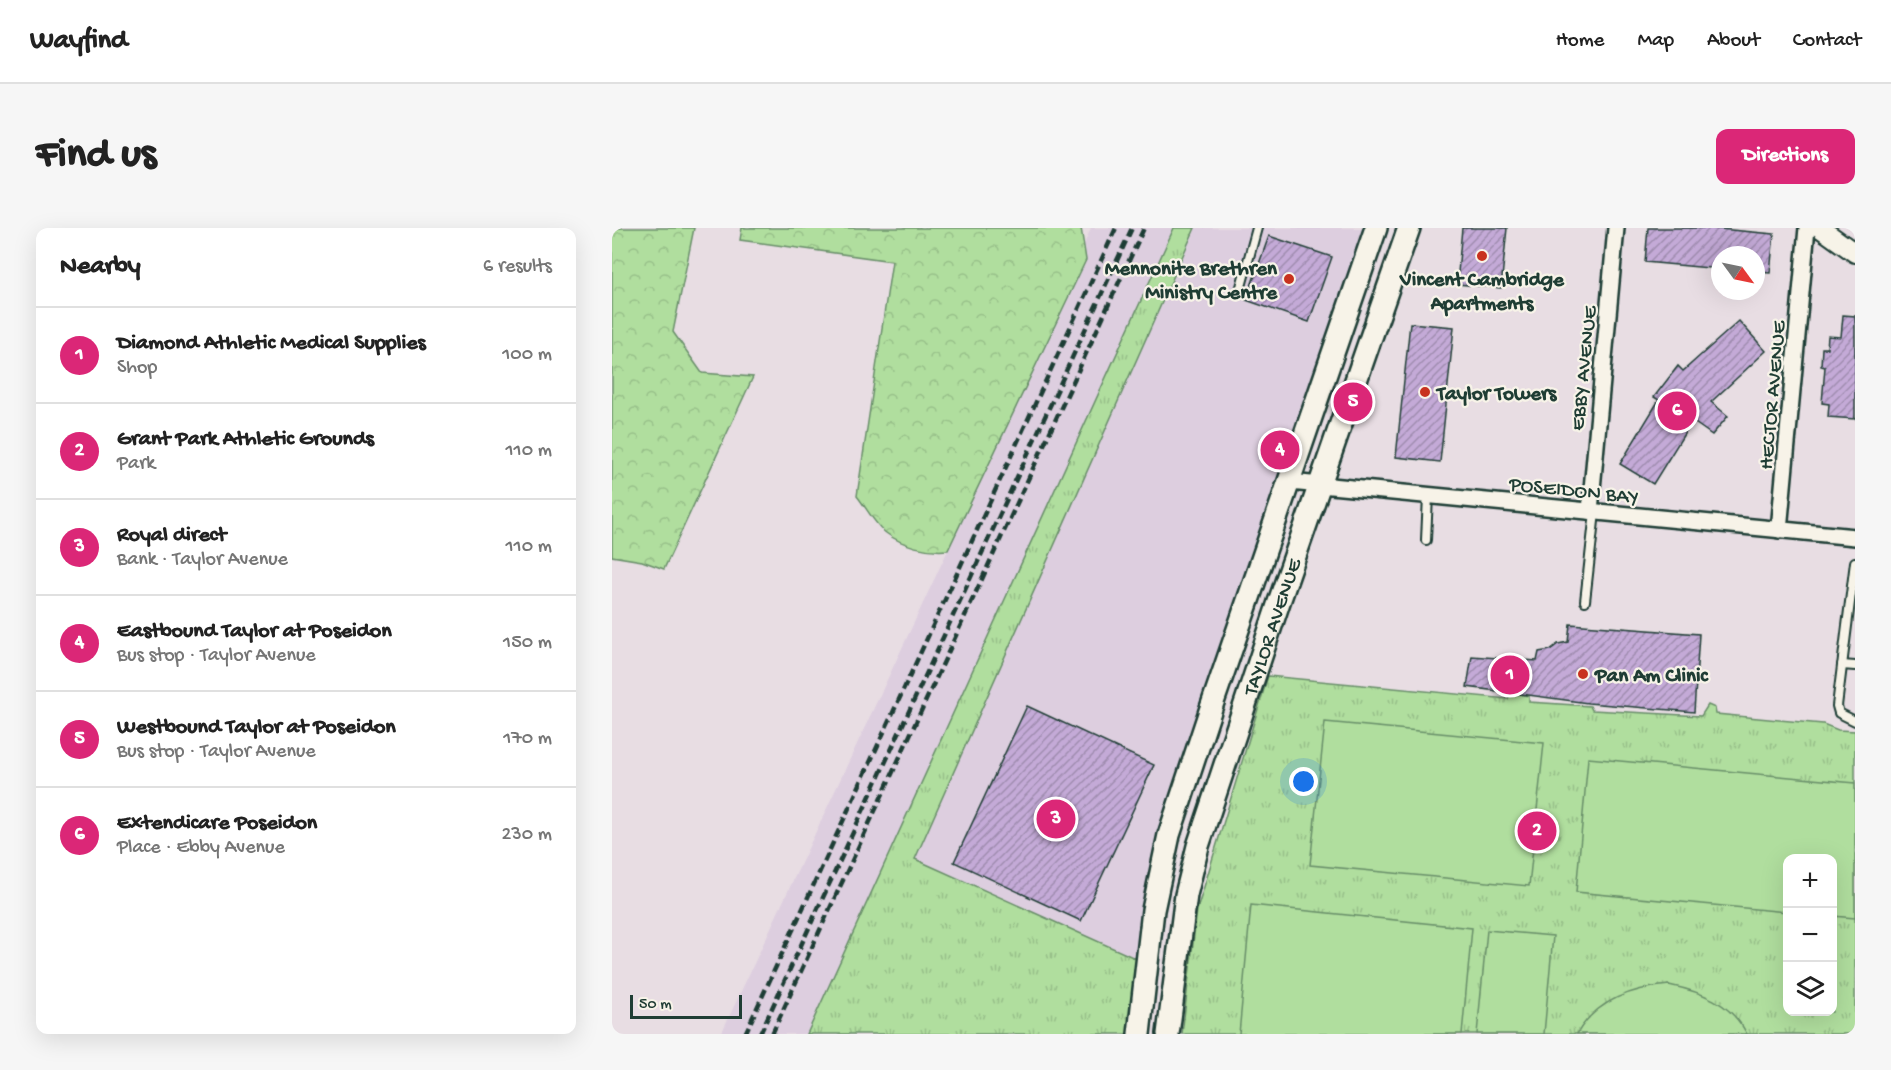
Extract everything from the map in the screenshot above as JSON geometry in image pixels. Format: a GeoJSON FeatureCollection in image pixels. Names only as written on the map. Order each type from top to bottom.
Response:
{"type":"FeatureCollection","features":[{"type":"Feature","properties":{"kind":"main road","name":"TAYLOR AVENUE"},"geometry":{"type":"LineString","coordinates":[[1139,1034],[1152,910],[1169,835],[1376,228]]}},
{"type":"Feature","properties":{"kind":"main road","name":"TAYLOR AVENUE"},"geometry":{"type":"LineString","coordinates":[[1168,1034],[1184,907],[1198,846],[1409,228]]}},
{"type":"Feature","properties":{"kind":"street","name":"EBBY AVENUE"},"geometry":{"type":"LineString","coordinates":[[1592,512],[1616,228]]}},
{"type":"Feature","properties":{"kind":"street","name":"HECTOR AVENUE"},"geometry":{"type":"LineString","coordinates":[[1779,530],[1807,228]]}},
{"type":"Feature","properties":{"kind":"street"},"geometry":{"type":"LineString","coordinates":[[1821,228],[1855,253]]}},
{"type":"Feature","properties":{"kind":"street","name":"POSEIDON BAY"},"geometry":{"type":"LineString","coordinates":[[1290,482],[1855,537]]}},
{"type":"Feature","properties":{"kind":"lane"},"geometry":{"type":"LineString","coordinates":[[1239,294],[1257,228]]}},
{"type":"Feature","properties":{"kind":"lane"},"geometry":{"type":"LineString","coordinates":[[1426,540],[1428,496]]}},
{"type":"Feature","properties":{"kind":"lane"},"geometry":{"type":"LineString","coordinates":[[1585,601],[1592,512]]}},
{"type":"Feature","properties":{"kind":"lane"},"geometry":{"type":"LineString","coordinates":[[1855,562],[1837,706],[1839,713],[1855,721]]}},
{"type":"Feature","properties":{"kind":"lane"},"geometry":{"type":"LineString","coordinates":[[1842,665],[1855,666]]}},
{"type":"Feature","properties":{"kind":"shaded area"},"geometry":{"type":"Polygon","coordinates":[[[1091,228],[1174,228],[807,1034],[721,1034],[948,550],[1091,228]]]}},
{"type":"Feature","properties":{"kind":"shaded area"},"geometry":{"type":"Polygon","coordinates":[[[1195,228],[1376,228],[1210,711],[1146,963],[914,859],[1195,228]]]}},
{"type":"Feature","properties":{"kind":"green space"},"geometry":{"type":"Polygon","coordinates":[[[612,228],[694,228],[673,332],[702,373],[753,377],[664,569],[642,561],[612,556],[612,228]]]}},
{"type":"Feature","properties":{"kind":"green space"},"geometry":{"type":"Polygon","coordinates":[[[742,228],[1081,228],[1086,260],[948,550],[916,547],[893,538],[878,525],[857,496],[892,261],[740,240],[742,228]]]}},
{"type":"Feature","properties":{"kind":"green space"},"geometry":{"type":"Polygon","coordinates":[[[1174,228],[1195,228],[915,859],[1146,963],[1139,1034],[807,1034],[1174,228]]]}},
{"type":"Feature","properties":{"kind":"green space"},"geometry":{"type":"Polygon","coordinates":[[[1268,676],[1508,699],[1510,692],[1529,696],[1529,702],[1590,706],[1592,710],[1701,716],[1708,705],[1715,708],[1716,714],[1823,724],[1838,730],[1855,731],[1855,1034],[1182,1034],[1197,910],[1268,676]]]}},
{"type":"Feature","properties":{"kind":"green space"},"geometry":{"type":"Polygon","coordinates":[[[1325,722],[1544,743],[1529,886],[1310,865],[1325,722]]]}},
{"type":"Feature","properties":{"kind":"green space"},"geometry":{"type":"Polygon","coordinates":[[[1588,758],[1855,783],[1855,918],[1837,916],[1837,854],[1783,854],[1783,912],[1576,892],[1588,758]]]}},
{"type":"Feature","properties":{"kind":"green space"},"geometry":{"type":"Polygon","coordinates":[[[1251,905],[1472,928],[1462,1034],[1239,1034],[1251,905]]]}},
{"type":"Feature","properties":{"kind":"green space"},"geometry":{"type":"Polygon","coordinates":[[[1487,930],[1553,936],[1544,1034],[1477,1034],[1487,930]]]}},
{"type":"Feature","properties":{"kind":"green space"},"geometry":{"type":"Polygon","coordinates":[[[1669,985],[1704,995],[1724,1006],[1747,1034],[1577,1034],[1594,1012],[1605,1004],[1642,989],[1669,985]]]}},
{"type":"Feature","properties":{"kind":"building","name":"Vincent Cambridge Apartments"},"geometry":{"type":"Polygon","coordinates":[[[1462,228],[1507,228],[1501,288],[1457,284],[1462,228]]]}},
{"type":"Feature","properties":{"kind":"building"},"geometry":{"type":"Polygon","coordinates":[[[1648,228],[1709,228],[1774,234],[1770,273],[1765,273],[1765,246],[1711,246],[1711,268],[1645,262],[1648,228]]]}},
{"type":"Feature","properties":{"kind":"building","name":"Mennonite Brethren Ministry Centre"},"geometry":{"type":"Polygon","coordinates":[[[1269,236],[1332,257],[1309,322],[1246,300],[1269,236]]]}},
{"type":"Feature","properties":{"kind":"building"},"geometry":{"type":"Polygon","coordinates":[[[1843,315],[1855,316],[1855,419],[1828,417],[1829,404],[1822,403],[1825,367],[1821,366],[1822,348],[1827,348],[1828,336],[1841,337],[1843,315]]]}},
{"type":"Feature","properties":{"kind":"building"},"geometry":{"type":"Polygon","coordinates":[[[1739,321],[1766,351],[1711,402],[1728,416],[1712,435],[1692,421],[1653,484],[1620,464],[1659,400],[1654,397],[1678,366],[1683,371],[1739,321]]]}},
{"type":"Feature","properties":{"kind":"building","name":"Taylor Towers"},"geometry":{"type":"Polygon","coordinates":[[[1410,323],[1454,327],[1440,462],[1396,457],[1410,323]]]}},
{"type":"Feature","properties":{"kind":"building","name":"Pan Am Clinic"},"geometry":{"type":"Polygon","coordinates":[[[1570,624],[1699,634],[1694,712],[1588,703],[1467,687],[1472,656],[1537,661],[1539,652],[1568,642],[1570,624]]]}},
{"type":"Feature","properties":{"kind":"building"},"geometry":{"type":"Polygon","coordinates":[[[1027,706],[1154,765],[1081,921],[954,862],[1027,706]]]}},
{"type":"Feature","properties":{"kind":"railway"},"geometry":{"type":"LineString","coordinates":[[745,1034],[1116,228]]}},
{"type":"Feature","properties":{"kind":"railway"},"geometry":{"type":"LineString","coordinates":[[760,1034],[1132,228]]}},
{"type":"Feature","properties":{"kind":"railway"},"geometry":{"type":"LineString","coordinates":[[772,1034],[1144,228]]}},
{"type":"Feature","properties":{"kind":"place","name":"Vincent Cambridge Apartments"},"geometry":{"type":"Point","coordinates":[1482,256]}},
{"type":"Feature","properties":{"kind":"place","name":"Mennonite Brethren Ministry Centre"},"geometry":{"type":"Point","coordinates":[1289,279]}},
{"type":"Feature","properties":{"kind":"place","name":"Taylor Towers"},"geometry":{"type":"Point","coordinates":[1425,392]}},
{"type":"Feature","properties":{"kind":"place","name":"Westbound Taylor at Poseidon"},"geometry":{"type":"Point","coordinates":[1353,402]}},
{"type":"Feature","properties":{"kind":"place","name":"Extendicare Poseidon"},"geometry":{"type":"Point","coordinates":[1677,411]}},
{"type":"Feature","properties":{"kind":"place","name":"Eastbound Taylor at Poseidon"},"geometry":{"type":"Point","coordinates":[1280,450]}},
{"type":"Feature","properties":{"kind":"place","name":"Pan Am Clinic"},"geometry":{"type":"Point","coordinates":[1583,674]}},
{"type":"Feature","properties":{"kind":"place","name":"Diamond Athletic Medical Supplies"},"geometry":{"type":"Point","coordinates":[1510,675]}},
{"type":"Feature","properties":{"kind":"place","name":"Royal direct"},"geometry":{"type":"Point","coordinates":[1056,819]}},
{"type":"Feature","properties":{"kind":"place","name":"Grant Park Athletic Grounds"},"geometry":{"type":"Point","coordinates":[1537,831]}}]}
